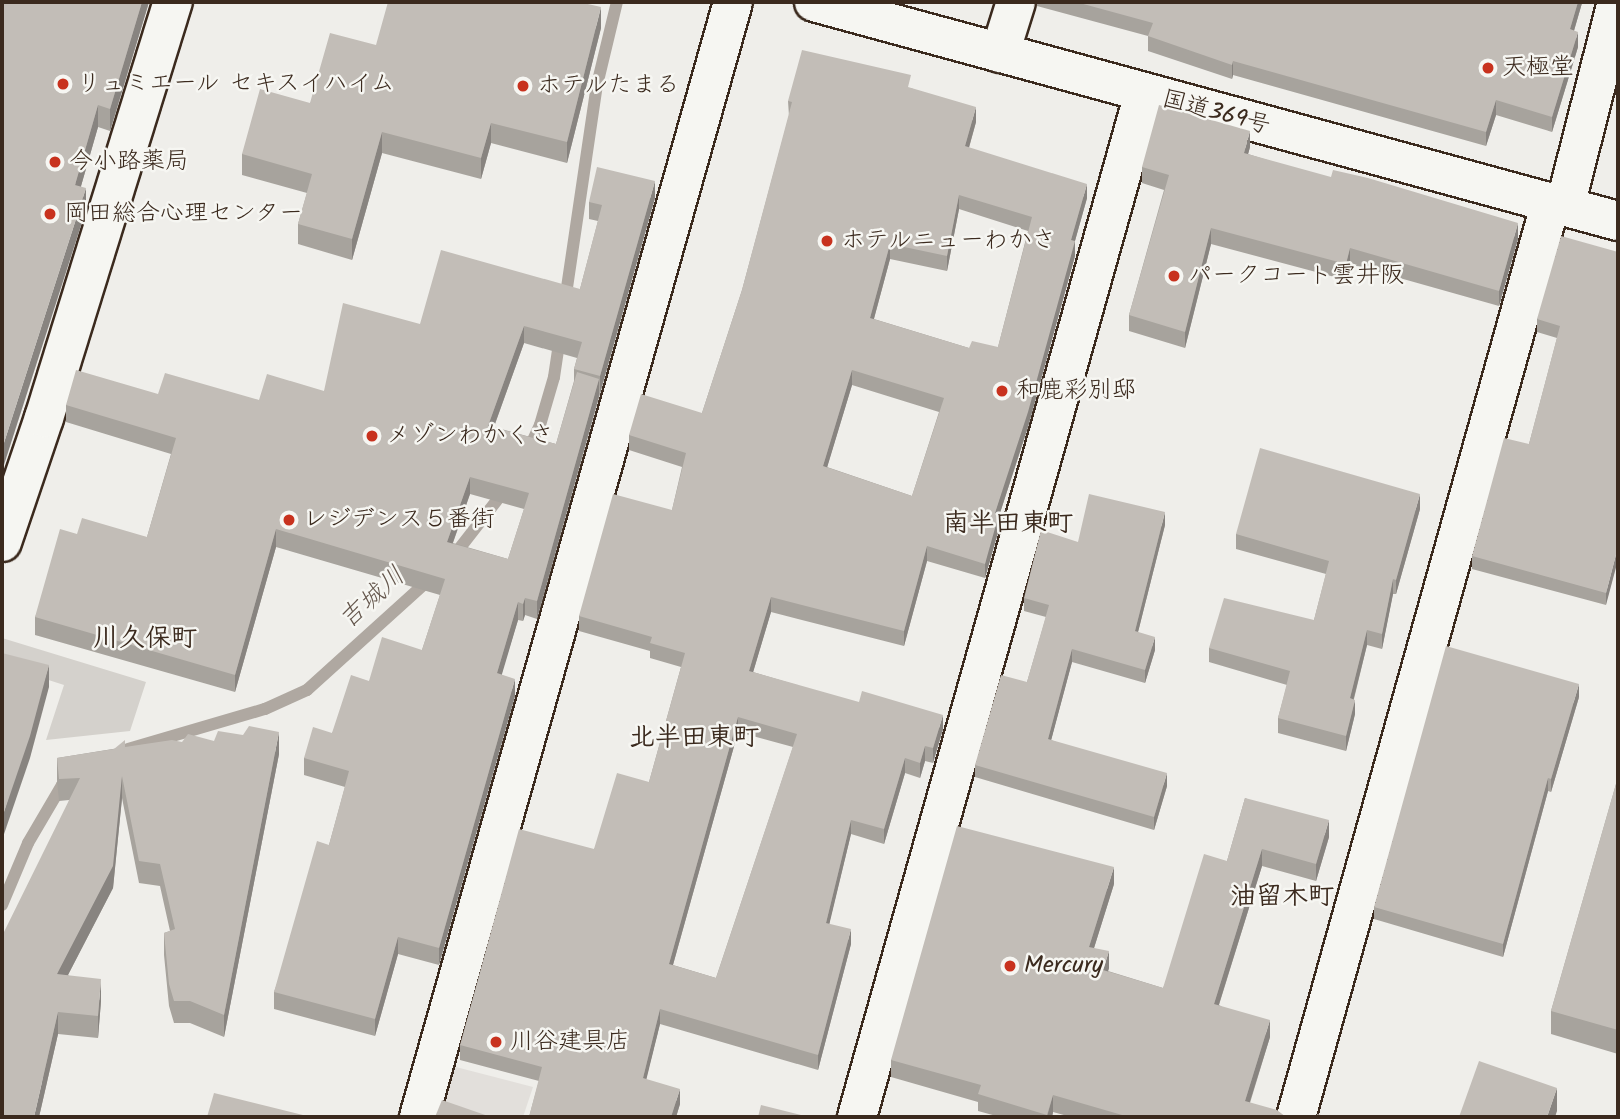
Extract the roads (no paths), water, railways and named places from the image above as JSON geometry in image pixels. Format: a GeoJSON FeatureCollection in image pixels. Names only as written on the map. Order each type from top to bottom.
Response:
{"type":"FeatureCollection","features":[{"type":"Feature","properties":{"kind":"main road"},"geometry":{"type":"LineString","coordinates":[[2,542],[44,418],[173,2]]}},
{"type":"Feature","properties":{"kind":"main road"},"geometry":{"type":"LineString","coordinates":[[419,1117],[733,2]]}},
{"type":"Feature","properties":{"kind":"main road","name":"国道369号"},"geometry":{"type":"LineString","coordinates":[[814,2],[1618,221]]}},
{"type":"Feature","properties":{"kind":"main road"},"geometry":{"type":"LineString","coordinates":[[1000,53],[1016,2]]}},
{"type":"Feature","properties":{"kind":"main road"},"geometry":{"type":"LineString","coordinates":[[1296,1117],[1618,2]]}},
{"type":"Feature","properties":{"kind":"main road"},"geometry":{"type":"LineString","coordinates":[[857,1117],[1144,93]]}},
{"type":"Feature","properties":{"kind":"waterway","name":"吉城川"},"geometry":{"type":"LineString","coordinates":[[565,301],[597,85],[617,2]]}},
{"type":"Feature","properties":{"kind":"waterway","name":"吉城川"},"geometry":{"type":"LineString","coordinates":[[527,453],[540,425],[554,377],[560,337]]}},
{"type":"Feature","properties":{"kind":"waterway","name":"吉城川"},"geometry":{"type":"LineString","coordinates":[[452,558],[505,490]]}},
{"type":"Feature","properties":{"kind":"waterway","name":"吉城川"},"geometry":{"type":"LineString","coordinates":[[128,749],[265,709],[307,690],[431,578]]}},
{"type":"Feature","properties":{"kind":"waterway","name":"吉城川"},"geometry":{"type":"LineString","coordinates":[[2,905],[28,843],[62,785],[69,780]]}},
{"type":"Feature","properties":{"kind":"place","name":"天極堂"},"geometry":{"type":"Point","coordinates":[1488,68]}},
{"type":"Feature","properties":{"kind":"place","name":"リュミエール セキスイハイム"},"geometry":{"type":"Point","coordinates":[63,84]}},
{"type":"Feature","properties":{"kind":"place","name":"ホテルたまる"},"geometry":{"type":"Point","coordinates":[523,86]}},
{"type":"Feature","properties":{"kind":"place","name":"今小路薬局"},"geometry":{"type":"Point","coordinates":[55,162]}},
{"type":"Feature","properties":{"kind":"place","name":"岡田総合心理センター"},"geometry":{"type":"Point","coordinates":[50,214]}},
{"type":"Feature","properties":{"kind":"place","name":"ホテルニューわかさ"},"geometry":{"type":"Point","coordinates":[827,241]}},
{"type":"Feature","properties":{"kind":"place","name":"パークコート雲井阪"},"geometry":{"type":"Point","coordinates":[1174,276]}},
{"type":"Feature","properties":{"kind":"place","name":"和鹿彩別邸"},"geometry":{"type":"Point","coordinates":[1002,391]}},
{"type":"Feature","properties":{"kind":"place","name":"メゾンわかくさ"},"geometry":{"type":"Point","coordinates":[372,436]}},
{"type":"Feature","properties":{"kind":"place","name":"レジデンス５番街"},"geometry":{"type":"Point","coordinates":[289,520]}},
{"type":"Feature","properties":{"kind":"place","name":"Mercury"},"geometry":{"type":"Point","coordinates":[1010,966]}},
{"type":"Feature","properties":{"kind":"place","name":"川谷建具店"},"geometry":{"type":"Point","coordinates":[496,1042]}},
{"type":"Feature","properties":{"kind":"district","name":"南半田東町"},"geometry":{"type":"Point","coordinates":[1008,525]}},
{"type":"Feature","properties":{"kind":"district","name":"川久保町"},"geometry":{"type":"Point","coordinates":[145,640]}},
{"type":"Feature","properties":{"kind":"district","name":"北半田東町"},"geometry":{"type":"Point","coordinates":[694,739]}},
{"type":"Feature","properties":{"kind":"district","name":"油留木町"},"geometry":{"type":"Point","coordinates":[1282,898]}}]}
